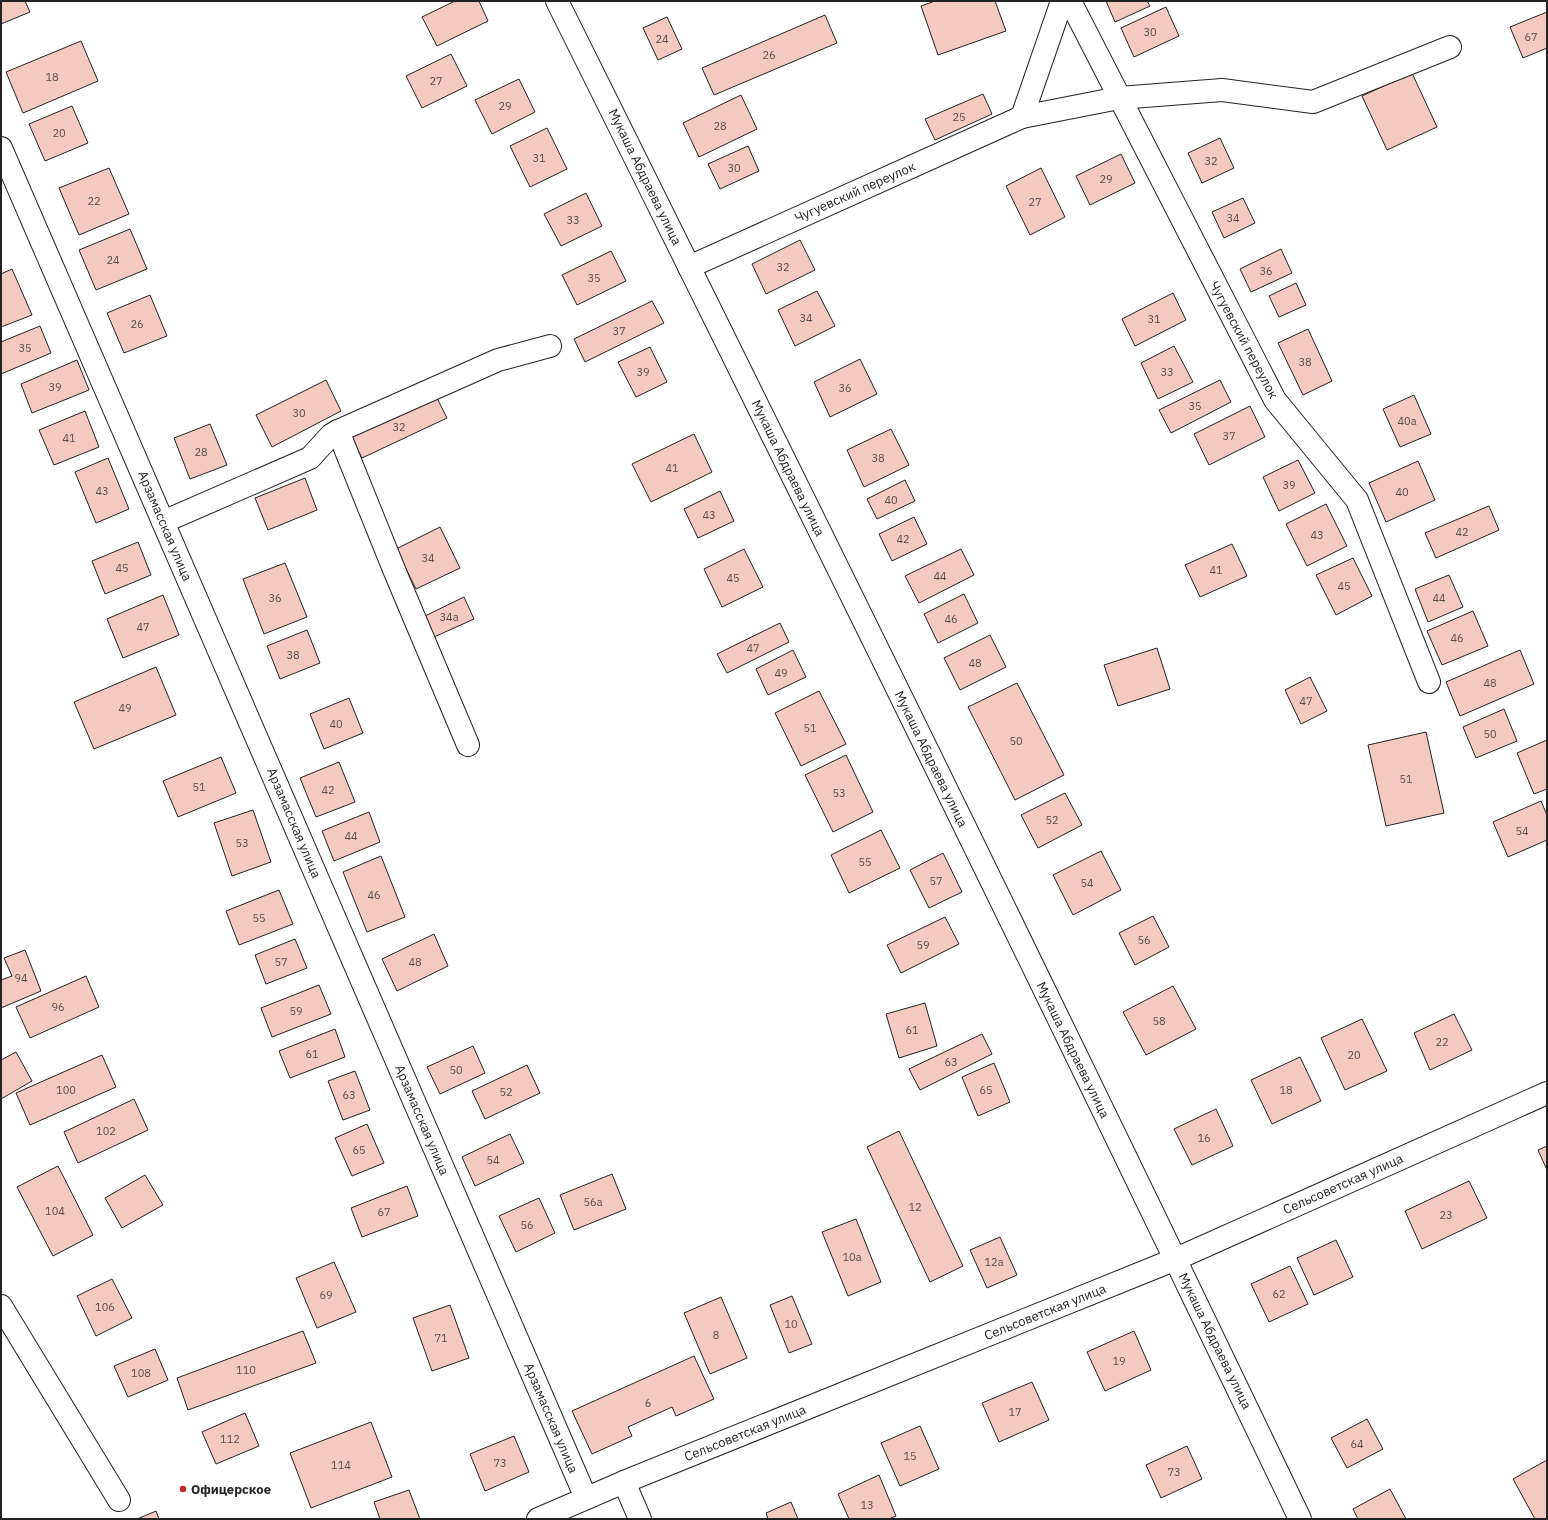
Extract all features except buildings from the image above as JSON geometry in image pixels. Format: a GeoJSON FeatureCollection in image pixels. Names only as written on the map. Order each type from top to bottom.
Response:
{"type":"FeatureCollection","features":[{"type":"Feature","properties":{"kind":"street","name":"Мукаша Абдраева улица"},"geometry":{"type":"LineString","coordinates":[[557,1],[1176,1258],[1300,1519]]}},
{"type":"Feature","properties":{"kind":"street"},"geometry":{"type":"LineString","coordinates":[[1022,117],[1062,1]]}},
{"type":"Feature","properties":{"kind":"street","name":"Чугуевский переулок"},"geometry":{"type":"LineString","coordinates":[[1070,1],[1275,400],[1357,500],[1429,682]]}},
{"type":"Feature","properties":{"kind":"street"},"geometry":{"type":"LineString","coordinates":[[1120,98],[1222,90],[1313,102],[1450,47]]}},
{"type":"Feature","properties":{"kind":"street","name":"Чугуевский переулок"},"geometry":{"type":"LineString","coordinates":[[689,267],[1022,117],[1120,98]]}},
{"type":"Feature","properties":{"kind":"street","name":"Арзамасская улица"},"geometry":{"type":"LineString","coordinates":[[1,148],[586,1498]]}},
{"type":"Feature","properties":{"kind":"street"},"geometry":{"type":"LineString","coordinates":[[163,522],[310,458],[331,435],[498,360],[550,346]]}},
{"type":"Feature","properties":{"kind":"street"},"geometry":{"type":"LineString","coordinates":[[338,432],[468,745]]}},
{"type":"Feature","properties":{"kind":"street","name":"Сельсоветская улица"},"geometry":{"type":"LineString","coordinates":[[538,1519],[624,1482],[1176,1258],[1547,1093]]}},
{"type":"Feature","properties":{"kind":"street"},"geometry":{"type":"LineString","coordinates":[[1,1306],[118,1500]]}},
{"type":"Feature","properties":{"kind":"street"},"geometry":{"type":"LineString","coordinates":[[624,1482],[640,1519]]}},
{"type":"Feature","properties":{"kind":"place","name":"Офицерское"},"geometry":{"type":"Point","coordinates":[183,1489]}}]}
